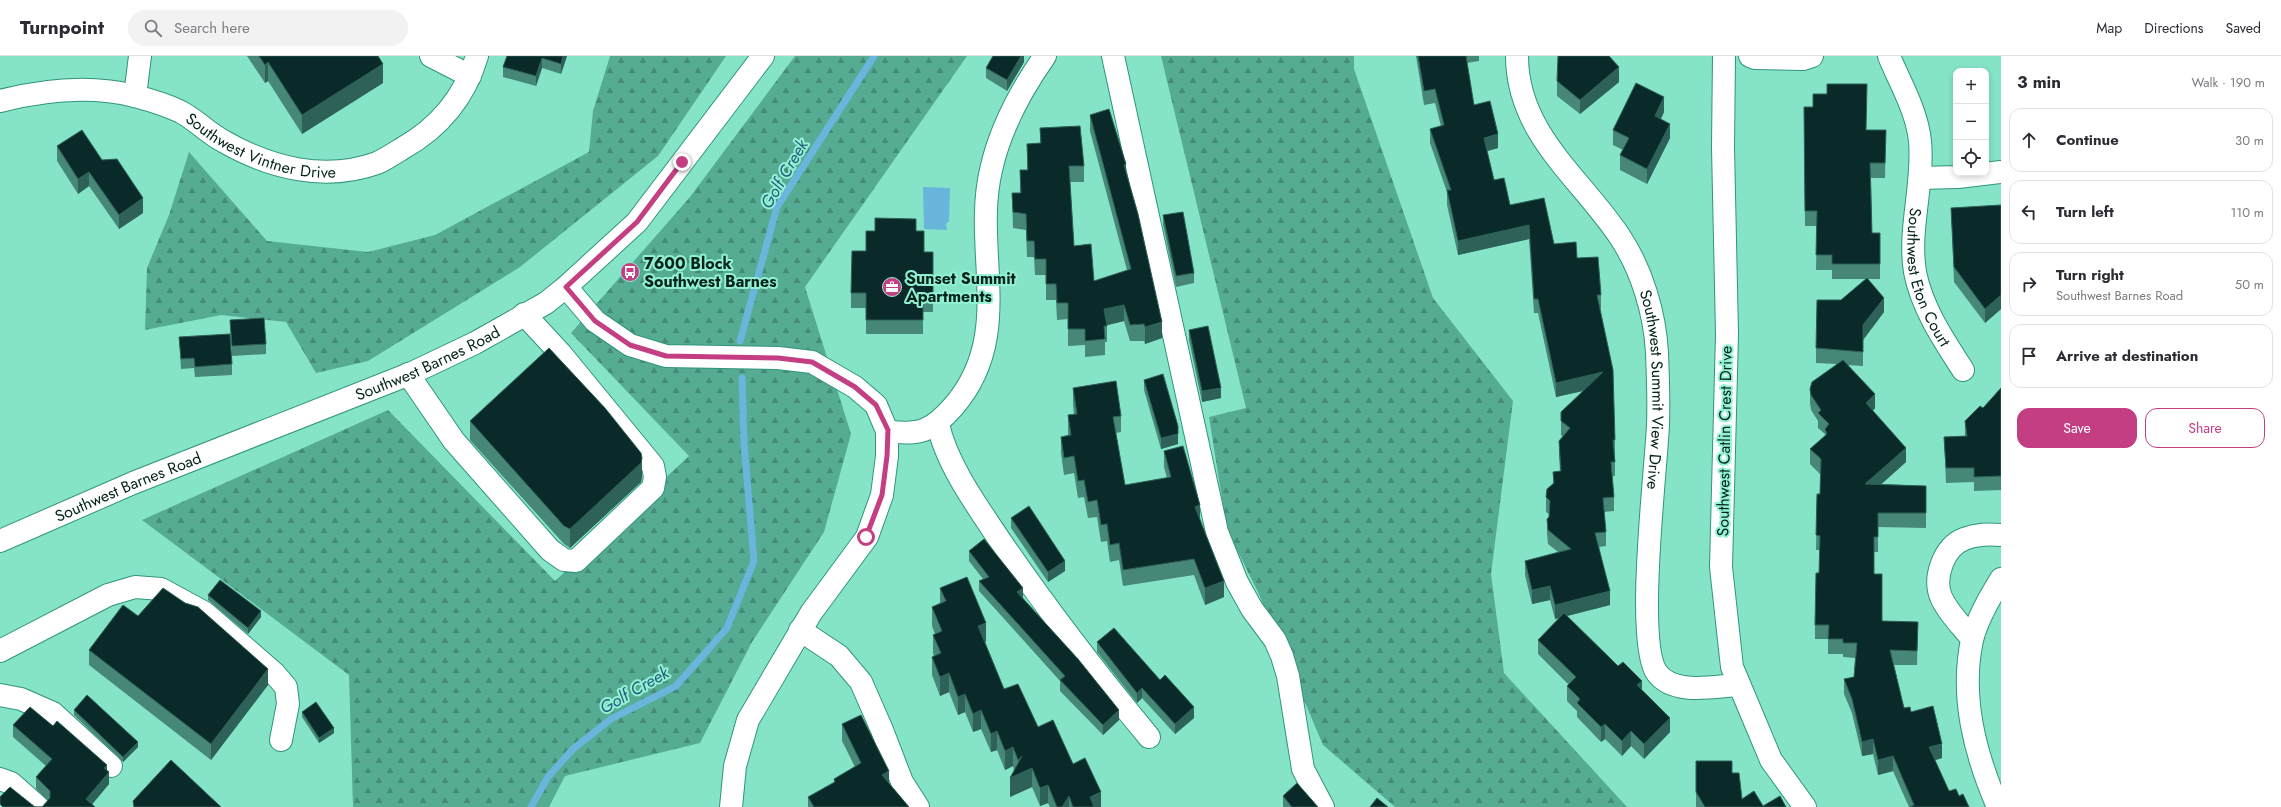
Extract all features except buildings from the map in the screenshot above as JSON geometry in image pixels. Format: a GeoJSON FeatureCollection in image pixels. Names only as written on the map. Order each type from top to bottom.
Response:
{"type":"FeatureCollection","features":[{"type":"Feature","properties":{"kind":"street"},"geometry":{"type":"LineString","coordinates":[[135,96],[140,56]]}},
{"type":"Feature","properties":{"kind":"street"},"geometry":{"type":"LineString","coordinates":[[431,56],[474,66]]}},
{"type":"Feature","properties":{"kind":"street","name":"Southwest Barnes Road"},"geometry":{"type":"LineString","coordinates":[[0,541],[140,480],[408,374],[475,343],[524,314],[546,303],[566,287],[637,222],[763,56]]}},
{"type":"Feature","properties":{"kind":"street"},"geometry":{"type":"LineString","coordinates":[[888,430],[909,434],[938,424],[961,399],[975,372],[988,333],[990,290],[987,196],[990,170],[1006,124],[1029,78],[1045,56]]}},
{"type":"Feature","properties":{"kind":"street"},"geometry":{"type":"LineString","coordinates":[[1113,56],[1217,532],[1237,582],[1252,610],[1275,640],[1282,656],[1288,676],[1304,769],[1323,807]]}},
{"type":"Feature","properties":{"kind":"street","name":"Southwest Summit View Drive"},"geometry":{"type":"LineString","coordinates":[[1517,56],[1517,66],[1529,116],[1560,164],[1597,206],[1621,238],[1636,268],[1650,310],[1657,352],[1658,424],[1648,578],[1650,657],[1658,673],[1673,685],[1692,687],[1739,685]]}},
{"type":"Feature","properties":{"kind":"street","name":"Southwest Catlin Crest Drive"},"geometry":{"type":"LineString","coordinates":[[1724,56],[1723,147],[1727,334],[1721,567],[1732,667],[1771,760],[1804,807]]}},
{"type":"Feature","properties":{"kind":"street"},"geometry":{"type":"LineString","coordinates":[[1750,56],[1755,58],[1798,59],[1812,56]]}},
{"type":"Feature","properties":{"kind":"street","name":"Southwest Eton Court"},"geometry":{"type":"LineString","coordinates":[[1888,56],[1916,118],[1920,142],[1920,178],[1914,252],[1916,277],[1919,290],[1938,330],[1963,370]]}},
{"type":"Feature","properties":{"kind":"street","name":"Southwest Vintner Drive"},"geometry":{"type":"LineString","coordinates":[[0,101],[60,91],[103,90],[135,96],[181,112],[223,141],[258,158],[299,171],[336,172],[377,163],[419,139],[443,119],[460,96],[474,66]]}},
{"type":"Feature","properties":{"kind":"street"},"geometry":{"type":"LineString","coordinates":[[1920,178],[1958,177],[2001,172]]}},
{"type":"Feature","properties":{"kind":"street"},"geometry":{"type":"LineString","coordinates":[[566,287],[595,321],[630,345],[666,356],[778,358],[812,362],[855,387],[876,405],[888,430],[887,456],[882,495],[866,537],[800,630],[748,720],[736,766],[731,807]]}},
{"type":"Feature","properties":{"kind":"street"},"geometry":{"type":"LineString","coordinates":[[408,374],[454,442],[550,550],[564,560],[576,561],[653,488],[655,477],[653,466],[561,354],[524,314]]}},
{"type":"Feature","properties":{"kind":"street"},"geometry":{"type":"LineString","coordinates":[[938,424],[942,443],[980,510],[1043,603],[1090,665],[1149,737]]}},
{"type":"Feature","properties":{"kind":"street"},"geometry":{"type":"LineString","coordinates":[[1972,639],[1951,613],[1941,597],[1938,584],[1940,569],[1946,555],[1963,539],[1987,534],[2001,535]]}},
{"type":"Feature","properties":{"kind":"street"},"geometry":{"type":"LineString","coordinates":[[1998,807],[1987,782],[1969,714],[1968,689],[1972,639],[2001,579]]}},
{"type":"Feature","properties":{"kind":"street"},"geometry":{"type":"LineString","coordinates":[[0,651],[108,595],[135,587],[161,589],[205,613],[274,673],[286,687],[288,704],[281,740]]}},
{"type":"Feature","properties":{"kind":"street"},"geometry":{"type":"LineString","coordinates":[[800,630],[839,656],[861,682],[882,730],[902,782],[918,807]]}},
{"type":"Feature","properties":{"kind":"street"},"geometry":{"type":"LineString","coordinates":[[0,695],[21,699],[53,713],[111,766]]}},
{"type":"Feature","properties":{"kind":"street"},"geometry":{"type":"LineString","coordinates":[[0,779],[11,783],[38,807]]}},
{"type":"Feature","properties":{"kind":"green space"},"geometry":{"type":"Polygon","coordinates":[[[610,56],[726,56],[658,156],[520,267],[368,361],[316,373],[286,322],[221,315],[145,330],[147,268],[169,215],[189,152],[267,241],[368,252],[435,235],[589,152],[593,111],[610,56]]]}},
{"type":"Feature","properties":{"kind":"green space"},"geometry":{"type":"Polygon","coordinates":[[[795,56],[967,56],[805,287],[851,434],[824,532],[752,642],[700,743],[565,776],[549,807],[353,807],[349,675],[142,520],[388,410],[555,581],[689,456],[571,333],[690,197],[795,56]]]}},
{"type":"Feature","properties":{"kind":"green space"},"geometry":{"type":"Polygon","coordinates":[[[1161,56],[1354,56],[1354,69],[1433,298],[1513,401],[1491,574],[1504,673],[1627,807],[1395,807],[1323,745],[1258,592],[1227,530],[1209,417],[1246,408],[1161,56]]]}},
{"type":"Feature","properties":{"kind":"shaded area"},"geometry":{"type":"Polygon","coordinates":[[[923,187],[950,188],[949,221],[946,224],[947,230],[924,229],[923,187]]]}},
{"type":"Feature","properties":{"kind":"waterway","name":"Golf Creek"},"geometry":{"type":"LineString","coordinates":[[740,341],[777,207],[874,56]]}},
{"type":"Feature","properties":{"kind":"waterway","name":"Golf Creek"},"geometry":{"type":"LineString","coordinates":[[531,807],[548,777],[573,749],[611,719],[676,686],[727,628],[754,561],[744,443],[742,378]]}},
{"type":"Feature","properties":{"kind":"place","name":"7600 Block Southwest Barnes"},"geometry":{"type":"Point","coordinates":[630,272]}},
{"type":"Feature","properties":{"kind":"place","name":"Sunset Summit Apartments"},"geometry":{"type":"Point","coordinates":[892,287]}},
{"type":"Feature","properties":{"kind":"route"},"geometry":{"type":"LineString","coordinates":[[682,162],[637,222],[566,287],[595,321],[630,345],[666,356],[722,359],[778,358],[812,362],[836,374],[855,387],[876,405],[888,430],[887,456],[882,495],[866,537]]}}]}
